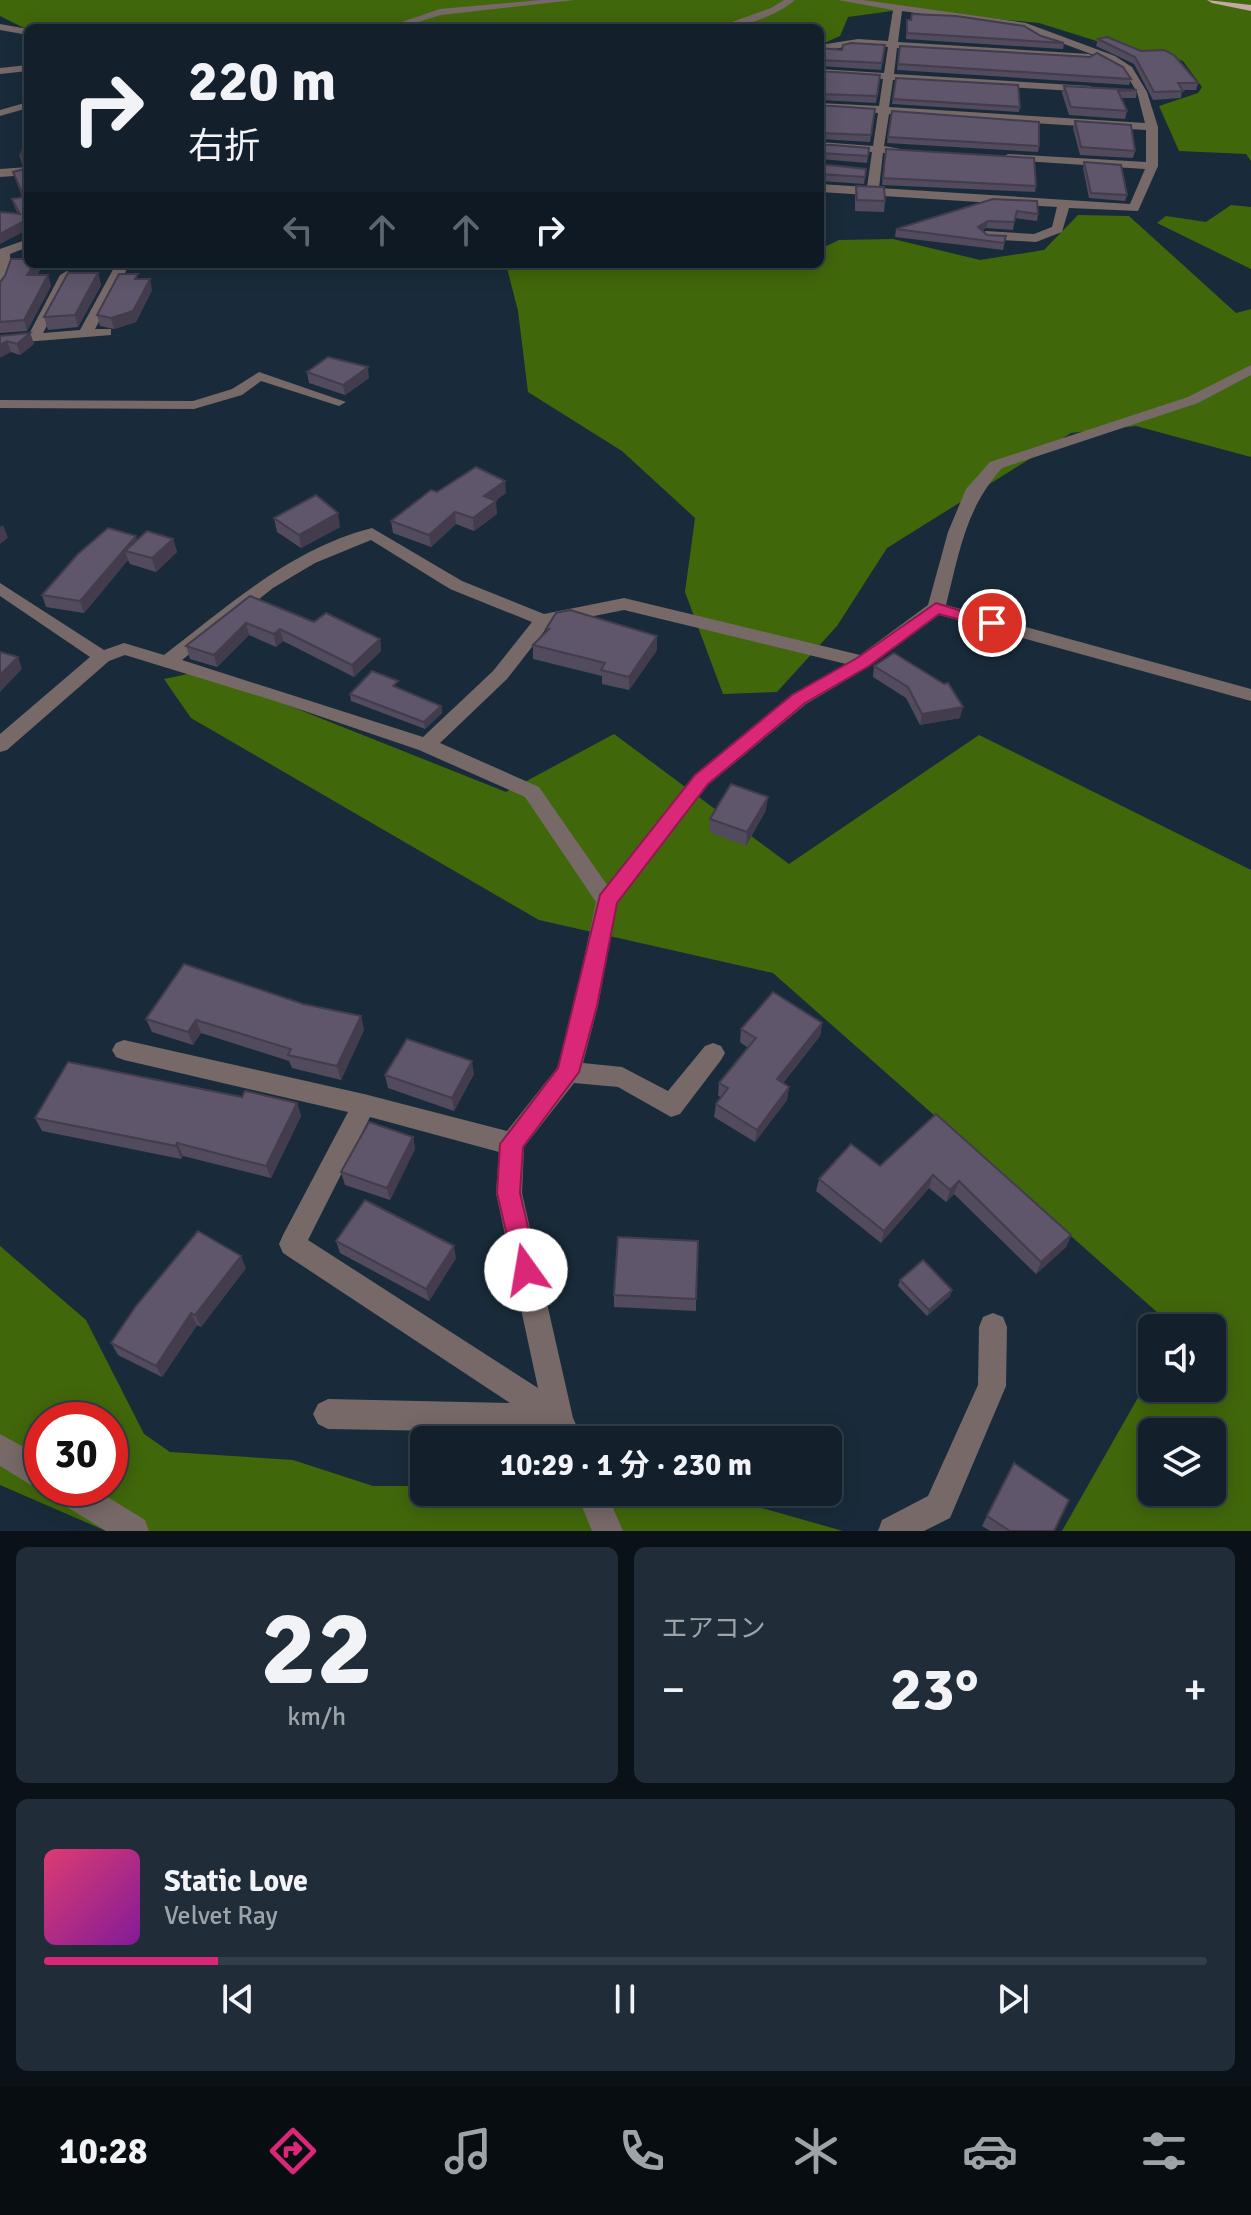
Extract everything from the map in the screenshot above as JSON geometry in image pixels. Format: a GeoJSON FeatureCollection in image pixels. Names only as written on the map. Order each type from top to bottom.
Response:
{"type":"FeatureCollection","features":[{"type":"Feature","properties":{"kind":"main road"},"geometry":{"type":"LineString","coordinates":[[1212,0],[1251,8]]}},
{"type":"Feature","properties":{"kind":"street"},"geometry":{"type":"LineString","coordinates":[[402,24],[440,12],[570,0]]}},
{"type":"Feature","properties":{"kind":"street"},"geometry":{"type":"LineString","coordinates":[[732,24],[774,10],[790,0]]}},
{"type":"Feature","properties":{"kind":"street"},"geometry":{"type":"LineString","coordinates":[[843,0],[1026,26],[1101,57]]}},
{"type":"Feature","properties":{"kind":"street"},"geometry":{"type":"LineString","coordinates":[[872,192],[881,150],[898,8]]}},
{"type":"Feature","properties":{"kind":"street"},"geometry":{"type":"LineString","coordinates":[[0,27],[24,31]]}},
{"type":"Feature","properties":{"kind":"street"},"geometry":{"type":"LineString","coordinates":[[824,47],[858,42],[1111,58],[1128,69],[1142,92],[1152,127],[1152,166],[1134,208],[824,188]]}},
{"type":"Feature","properties":{"kind":"street"},"geometry":{"type":"LineString","coordinates":[[0,71],[24,68]]}},
{"type":"Feature","properties":{"kind":"street"},"geometry":{"type":"LineString","coordinates":[[824,72],[1111,90]]}},
{"type":"Feature","properties":{"kind":"street"},"geometry":{"type":"LineString","coordinates":[[1127,91],[1142,92]]}},
{"type":"Feature","properties":{"kind":"street"},"geometry":{"type":"LineString","coordinates":[[0,113],[24,106]]}},
{"type":"Feature","properties":{"kind":"street"},"geometry":{"type":"LineString","coordinates":[[824,106],[1152,127]]}},
{"type":"Feature","properties":{"kind":"street"},"geometry":{"type":"LineString","coordinates":[[824,145],[928,153]]}},
{"type":"Feature","properties":{"kind":"street"},"geometry":{"type":"LineString","coordinates":[[991,156],[1055,165],[1152,166]]}},
{"type":"Feature","properties":{"kind":"street"},"geometry":{"type":"LineString","coordinates":[[863,169],[877,170]]}},
{"type":"Feature","properties":{"kind":"street"},"geometry":{"type":"LineString","coordinates":[[0,173],[24,171]]}},
{"type":"Feature","properties":{"kind":"street"},"geometry":{"type":"LineString","coordinates":[[986,235],[1036,238],[1058,229],[1064,204]]}},
{"type":"Feature","properties":{"kind":"street"},"geometry":{"type":"LineString","coordinates":[[0,279],[4,272],[1,250],[24,244]]}},
{"type":"Feature","properties":{"kind":"street"},"geometry":{"type":"LineString","coordinates":[[86,332],[120,268]]}},
{"type":"Feature","properties":{"kind":"street"},"geometry":{"type":"LineString","coordinates":[[35,335],[67,275]]}},
{"type":"Feature","properties":{"kind":"street"},"geometry":{"type":"LineString","coordinates":[[0,340],[106,332]]}},
{"type":"Feature","properties":{"kind":"street"},"geometry":{"type":"LineString","coordinates":[[563,1426],[509,1193],[512,1144],[568,1072],[589,993],[607,901],[701,780],[799,699],[863,662],[936,608],[956,532],[974,489],[996,465],[1193,400],[1251,369]]}},
{"type":"Feature","properties":{"kind":"street"},"geometry":{"type":"LineString","coordinates":[[0,404],[194,405],[237,392],[259,376],[339,402]]}},
{"type":"Feature","properties":{"kind":"street"},"geometry":{"type":"LineString","coordinates":[[167,662],[267,584],[309,559],[372,533],[456,585],[543,620],[624,604],[863,662]]}},
{"type":"Feature","properties":{"kind":"street"},"geometry":{"type":"LineString","coordinates":[[0,588],[102,657]]}},
{"type":"Feature","properties":{"kind":"street"},"geometry":{"type":"LineString","coordinates":[[936,608],[1251,695]]}},
{"type":"Feature","properties":{"kind":"street"},"geometry":{"type":"LineString","coordinates":[[426,745],[500,675],[543,620]]}},
{"type":"Feature","properties":{"kind":"street"},"geometry":{"type":"LineString","coordinates":[[0,745],[102,657],[124,649],[369,723],[532,792],[607,901]]}},
{"type":"Feature","properties":{"kind":"street"},"geometry":{"type":"LineString","coordinates":[[124,1050],[364,1105],[512,1144]]}},
{"type":"Feature","properties":{"kind":"street"},"geometry":{"type":"LineString","coordinates":[[568,1072],[622,1077],[671,1106],[713,1053]]}},
{"type":"Feature","properties":{"kind":"street"},"geometry":{"type":"LineString","coordinates":[[364,1105],[292,1244],[560,1426]]}},
{"type":"Feature","properties":{"kind":"street"},"geometry":{"type":"LineString","coordinates":[[893,1531],[939,1507],[992,1386],[993,1327]]}},
{"type":"Feature","properties":{"kind":"street"},"geometry":{"type":"LineString","coordinates":[[328,1414],[517,1426]]}},
{"type":"Feature","properties":{"kind":"street"},"geometry":{"type":"LineString","coordinates":[[1,1451],[24,1464]]}},
{"type":"Feature","properties":{"kind":"street"},"geometry":{"type":"LineString","coordinates":[[94,1506],[134,1531]]}},
{"type":"Feature","properties":{"kind":"street"},"geometry":{"type":"LineString","coordinates":[[597,1506],[608,1531]]}},
{"type":"Feature","properties":{"kind":"green space"},"geometry":{"type":"Polygon","coordinates":[[[0,0],[1251,0],[1251,161],[1246,154],[1179,151],[1159,106],[1198,93],[1202,87],[1183,61],[1163,54],[1138,54],[1039,23],[899,10],[848,17],[840,36],[824,43],[824,24],[24,24],[24,28],[0,16],[0,0]]]}},
{"type":"Feature","properties":{"kind":"green space"},"geometry":{"type":"Polygon","coordinates":[[[1231,205],[1251,207],[1251,269],[1157,223],[1166,216],[1206,222],[1231,205]]]}},
{"type":"Feature","properties":{"kind":"green space"},"geometry":{"type":"Polygon","coordinates":[[[1078,215],[1129,216],[1236,313],[1251,309],[1251,457],[1136,426],[1071,433],[887,548],[837,626],[777,692],[723,694],[685,592],[695,518],[622,451],[528,392],[518,311],[507,268],[824,268],[824,247],[839,240],[893,239],[980,260],[1044,250],[1078,215]]]}},
{"type":"Feature","properties":{"kind":"green space"},"geometry":{"type":"Polygon","coordinates":[[[202,671],[506,792],[614,734],[789,864],[979,735],[1251,870],[1251,1531],[1062,1531],[1138,1398],[1138,1402],[1226,1402],[1226,1314],[1159,1314],[773,973],[539,920],[191,718],[164,679],[202,671]]]}},
{"type":"Feature","properties":{"kind":"green space"},"geometry":{"type":"Polygon","coordinates":[[[0,1246],[86,1320],[128,1402],[24,1402],[24,1495],[0,1485],[0,1246]]]}},
{"type":"Feature","properties":{"kind":"green space"},"geometry":{"type":"Polygon","coordinates":[[[128,1403],[144,1434],[170,1452],[293,1460],[373,1486],[410,1486],[410,1506],[755,1506],[843,1531],[106,1531],[48,1506],[128,1506],[128,1403]]]}},
{"type":"Feature","properties":{"kind":"building"},"geometry":{"type":"Polygon","coordinates":[[[912,14],[956,16],[1024,26],[1041,36],[1064,43],[907,33],[907,20],[911,20],[912,14]]]}},
{"type":"Feature","properties":{"kind":"building"},"geometry":{"type":"Polygon","coordinates":[[[1107,37],[1141,51],[1164,50],[1174,55],[1198,83],[1178,83],[1183,91],[1154,92],[1135,57],[1098,39],[1107,37]]]}},
{"type":"Feature","properties":{"kind":"building"},"geometry":{"type":"Polygon","coordinates":[[[843,45],[885,45],[882,63],[824,60],[824,48],[842,50],[843,45]]]}},
{"type":"Feature","properties":{"kind":"building"},"geometry":{"type":"Polygon","coordinates":[[[900,46],[1090,57],[1097,53],[1123,67],[1131,79],[898,64],[900,46]]]}},
{"type":"Feature","properties":{"kind":"building"},"geometry":{"type":"Polygon","coordinates":[[[824,71],[880,75],[877,96],[824,94],[824,71]]]}},
{"type":"Feature","properties":{"kind":"building"},"geometry":{"type":"Polygon","coordinates":[[[896,78],[1018,85],[1020,107],[893,99],[896,78]]]}},
{"type":"Feature","properties":{"kind":"building"},"geometry":{"type":"Polygon","coordinates":[[[1064,86],[1137,90],[1118,91],[1127,111],[1071,107],[1064,86]]]}},
{"type":"Feature","properties":{"kind":"building"},"geometry":{"type":"Polygon","coordinates":[[[824,105],[875,109],[871,135],[824,133],[824,105]]]}},
{"type":"Feature","properties":{"kind":"building"},"geometry":{"type":"Polygon","coordinates":[[[892,111],[1039,122],[1039,146],[888,137],[892,111]]]}},
{"type":"Feature","properties":{"kind":"building"},"geometry":{"type":"Polygon","coordinates":[[[1075,121],[1131,125],[1135,151],[1081,147],[1075,121]]]}},
{"type":"Feature","properties":{"kind":"building"},"geometry":{"type":"Polygon","coordinates":[[[824,144],[869,148],[868,156],[824,153],[824,144]]]}},
{"type":"Feature","properties":{"kind":"building"},"geometry":{"type":"Polygon","coordinates":[[[886,149],[1034,158],[1036,186],[883,178],[886,149]]]}},
{"type":"Feature","properties":{"kind":"building"},"geometry":{"type":"Polygon","coordinates":[[[1084,162],[1121,165],[1127,195],[1091,193],[1084,162]]]}},
{"type":"Feature","properties":{"kind":"building"},"geometry":{"type":"Polygon","coordinates":[[[824,164],[866,169],[865,177],[824,174],[824,164]]]}},
{"type":"Feature","properties":{"kind":"building"},"geometry":{"type":"Polygon","coordinates":[[[24,169],[24,197],[13,172],[24,169]]]}},
{"type":"Feature","properties":{"kind":"building"},"geometry":{"type":"Polygon","coordinates":[[[856,186],[884,187],[885,201],[857,200],[856,186]]]}},
{"type":"Feature","properties":{"kind":"building"},"geometry":{"type":"Polygon","coordinates":[[[24,197],[24,221],[0,234],[0,212],[20,214],[12,199],[24,197]]]}},
{"type":"Feature","properties":{"kind":"building"},"geometry":{"type":"Polygon","coordinates":[[[993,199],[1037,201],[1038,214],[1017,211],[1014,222],[988,221],[978,227],[987,235],[1006,236],[1004,243],[896,229],[993,199]]]}},
{"type":"Feature","properties":{"kind":"building"},"geometry":{"type":"Polygon","coordinates":[[[11,259],[24,259],[24,268],[31,268],[27,275],[48,275],[24,320],[0,322],[0,282],[11,259]]]}},
{"type":"Feature","properties":{"kind":"building"},"geometry":{"type":"Polygon","coordinates":[[[68,273],[98,273],[75,315],[44,317],[68,273]]]}},
{"type":"Feature","properties":{"kind":"building"},"geometry":{"type":"Polygon","coordinates":[[[119,274],[138,274],[135,279],[150,279],[133,311],[111,318],[97,315],[119,274]]]}},
{"type":"Feature","properties":{"kind":"building"},"geometry":{"type":"Polygon","coordinates":[[[30,333],[17,344],[7,341],[0,345],[0,336],[30,333]]]}},
{"type":"Feature","properties":{"kind":"building"},"geometry":{"type":"Polygon","coordinates":[[[328,357],[368,367],[343,385],[307,372],[328,357]]]}},
{"type":"Feature","properties":{"kind":"building"},"geometry":{"type":"Polygon","coordinates":[[[476,467],[505,481],[484,496],[496,501],[473,518],[455,512],[429,535],[391,521],[431,490],[437,492],[476,467]]]}},
{"type":"Feature","properties":{"kind":"building"},"geometry":{"type":"Polygon","coordinates":[[[316,495],[338,513],[299,535],[274,518],[316,495]]]}},
{"type":"Feature","properties":{"kind":"building"},"geometry":{"type":"Polygon","coordinates":[[[108,528],[136,536],[80,601],[42,595],[78,554],[108,528]]]}},
{"type":"Feature","properties":{"kind":"building"},"geometry":{"type":"Polygon","coordinates":[[[147,531],[173,539],[152,558],[125,551],[147,531]]]}},
{"type":"Feature","properties":{"kind":"building"},"geometry":{"type":"Polygon","coordinates":[[[250,596],[314,622],[326,613],[380,639],[352,665],[280,629],[274,634],[246,623],[214,655],[186,646],[250,596]]]}},
{"type":"Feature","properties":{"kind":"building"},"geometry":{"type":"Polygon","coordinates":[[[570,610],[657,636],[629,677],[601,670],[605,663],[533,645],[549,629],[546,629],[556,613],[570,610]]]}},
{"type":"Feature","properties":{"kind":"building"},"geometry":{"type":"Polygon","coordinates":[[[0,652],[18,657],[0,675],[0,652]]]}},
{"type":"Feature","properties":{"kind":"building"},"geometry":{"type":"Polygon","coordinates":[[[894,653],[944,684],[948,683],[963,707],[922,714],[908,687],[874,666],[894,653]]]}},
{"type":"Feature","properties":{"kind":"building"},"geometry":{"type":"Polygon","coordinates":[[[372,671],[398,681],[393,686],[441,706],[424,722],[350,694],[372,671]]]}},
{"type":"Feature","properties":{"kind":"building"},"geometry":{"type":"Polygon","coordinates":[[[731,784],[768,797],[747,832],[710,819],[731,784]]]}},
{"type":"Feature","properties":{"kind":"building"},"geometry":{"type":"Polygon","coordinates":[[[184,964],[303,1004],[361,1016],[337,1066],[288,1055],[291,1049],[196,1020],[188,1032],[146,1019],[184,964]]]}},
{"type":"Feature","properties":{"kind":"building"},"geometry":{"type":"Polygon","coordinates":[[[773,992],[822,1023],[777,1079],[789,1087],[757,1130],[716,1104],[728,1088],[719,1083],[756,1038],[741,1029],[773,992]]]}},
{"type":"Feature","properties":{"kind":"building"},"geometry":{"type":"Polygon","coordinates":[[[407,1039],[472,1061],[452,1098],[385,1075],[407,1039]]]}},
{"type":"Feature","properties":{"kind":"building"},"geometry":{"type":"Polygon","coordinates":[[[68,1062],[242,1097],[245,1091],[297,1103],[266,1166],[177,1143],[176,1146],[35,1118],[68,1062]]]}},
{"type":"Feature","properties":{"kind":"building"},"geometry":{"type":"Polygon","coordinates":[[[936,1114],[1071,1235],[1041,1262],[959,1181],[950,1190],[933,1175],[884,1231],[819,1179],[851,1144],[880,1166],[936,1114]]]}},
{"type":"Feature","properties":{"kind":"building"},"geometry":{"type":"Polygon","coordinates":[[[369,1122],[413,1137],[387,1188],[341,1172],[369,1122]]]}},
{"type":"Feature","properties":{"kind":"building"},"geometry":{"type":"Polygon","coordinates":[[[365,1200],[454,1246],[426,1289],[336,1241],[365,1200]]]}},
{"type":"Feature","properties":{"kind":"building"},"geometry":{"type":"Polygon","coordinates":[[[198,1231],[241,1256],[195,1315],[191,1313],[156,1366],[111,1343],[136,1306],[198,1231]]]}},
{"type":"Feature","properties":{"kind":"building"},"geometry":{"type":"Polygon","coordinates":[[[618,1237],[698,1241],[696,1299],[614,1295],[618,1237]]]}},
{"type":"Feature","properties":{"kind":"building"},"geometry":{"type":"Polygon","coordinates":[[[923,1260],[952,1290],[929,1310],[900,1280],[923,1260]]]}},
{"type":"Feature","properties":{"kind":"building"},"geometry":{"type":"Polygon","coordinates":[[[1014,1463],[1069,1500],[1054,1531],[1010,1531],[987,1516],[1014,1463]]]}},
{"type":"Feature","properties":{"kind":"route"},"geometry":{"type":"LineString","coordinates":[[526,1270],[509,1193],[512,1144],[568,1072],[599,951],[607,901],[701,780],[799,699],[845,669],[863,662],[936,608],[992,623]]}}]}
